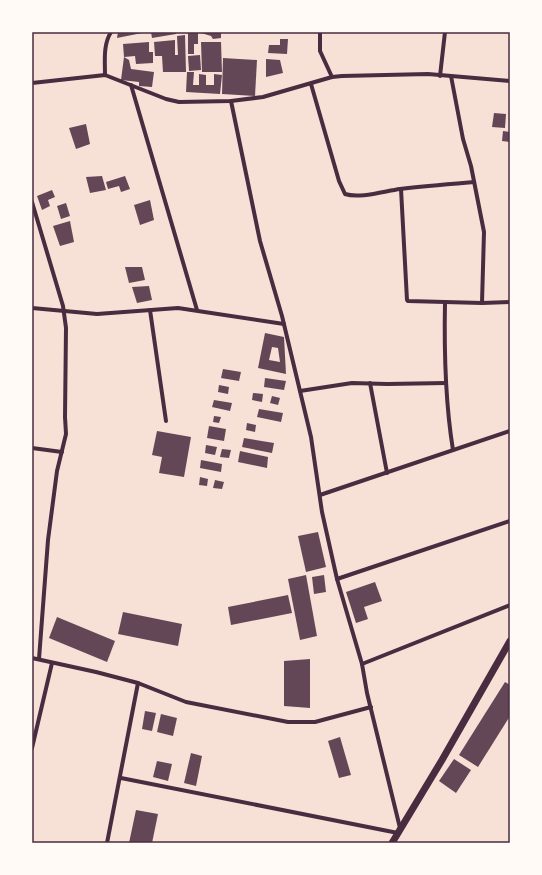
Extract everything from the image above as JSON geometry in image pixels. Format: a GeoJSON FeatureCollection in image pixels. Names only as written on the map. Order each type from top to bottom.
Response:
{"type":"FeatureCollection","features":[{"type":"Feature","properties":{"kind":"street"},"geometry":{"type":"LineString","coordinates":[[105,75],[104,54],[106,40],[111,32]]}},
{"type":"Feature","properties":{"kind":"street"},"geometry":{"type":"LineString","coordinates":[[320,32],[320,51],[332,77]]}},
{"type":"Feature","properties":{"kind":"street"},"geometry":{"type":"LineString","coordinates":[[440,76],[445,32]]}},
{"type":"Feature","properties":{"kind":"street"},"geometry":{"type":"LineString","coordinates":[[32,83],[105,75],[166,99],[179,102],[231,101],[263,98],[332,77],[420,75],[510,81]]}},
{"type":"Feature","properties":{"kind":"street"},"geometry":{"type":"LineString","coordinates":[[451,76],[463,139],[471,166],[484,232],[482,303]]}},
{"type":"Feature","properties":{"kind":"street"},"geometry":{"type":"LineString","coordinates":[[311,84],[339,181],[345,194],[351,196],[401,189],[474,182]]}},
{"type":"Feature","properties":{"kind":"street"},"geometry":{"type":"LineString","coordinates":[[131,85],[197,310]]}},
{"type":"Feature","properties":{"kind":"street"},"geometry":{"type":"LineString","coordinates":[[231,101],[260,241],[284,324],[311,437],[320,495],[337,579],[362,664],[399,831]]}},
{"type":"Feature","properties":{"kind":"street"},"geometry":{"type":"LineString","coordinates":[[401,189],[406,300],[414,302],[510,302]]}},
{"type":"Feature","properties":{"kind":"street"},"geometry":{"type":"LineString","coordinates":[[32,202],[56,279],[63,306],[66,328],[66,434],[57,471],[48,540],[39,659]]}},
{"type":"Feature","properties":{"kind":"street"},"geometry":{"type":"LineString","coordinates":[[445,302],[444,338],[448,422],[453,450]]}},
{"type":"Feature","properties":{"kind":"street"},"geometry":{"type":"LineString","coordinates":[[32,308],[97,314],[178,308],[284,324]]}},
{"type":"Feature","properties":{"kind":"street"},"geometry":{"type":"LineString","coordinates":[[150,310],[166,421]]}},
{"type":"Feature","properties":{"kind":"street"},"geometry":{"type":"LineString","coordinates":[[300,391],[352,382],[446,383]]}},
{"type":"Feature","properties":{"kind":"street"},"geometry":{"type":"LineString","coordinates":[[370,383],[387,473]]}},
{"type":"Feature","properties":{"kind":"street"},"geometry":{"type":"LineString","coordinates":[[320,495],[510,431]]}},
{"type":"Feature","properties":{"kind":"street"},"geometry":{"type":"LineString","coordinates":[[32,448],[62,452]]}},
{"type":"Feature","properties":{"kind":"street"},"geometry":{"type":"LineString","coordinates":[[337,579],[510,521]]}},
{"type":"Feature","properties":{"kind":"street"},"geometry":{"type":"LineString","coordinates":[[362,664],[510,605]]}},
{"type":"Feature","properties":{"kind":"street"},"geometry":{"type":"LineString","coordinates":[[392,843],[442,760],[510,641]]}},
{"type":"Feature","properties":{"kind":"street"},"geometry":{"type":"LineString","coordinates":[[32,658],[138,683],[186,702],[288,722],[315,722],[371,707]]}},
{"type":"Feature","properties":{"kind":"street"},"geometry":{"type":"LineString","coordinates":[[32,748],[52,663]]}},
{"type":"Feature","properties":{"kind":"street"},"geometry":{"type":"LineString","coordinates":[[107,843],[138,683]]}},
{"type":"Feature","properties":{"kind":"street"},"geometry":{"type":"LineString","coordinates":[[120,778],[399,831]]}},
{"type":"Feature","properties":{"kind":"building"},"geometry":{"type":"Polygon","coordinates":[[[118,32],[142,32],[142,33],[117,38],[118,32]]]}},
{"type":"Feature","properties":{"kind":"building"},"geometry":{"type":"Polygon","coordinates":[[[151,32],[176,32],[176,34],[152,38],[151,32]]]}},
{"type":"Feature","properties":{"kind":"building"},"geometry":{"type":"Polygon","coordinates":[[[188,32],[198,32],[198,44],[194,44],[194,54],[188,54],[188,32]]]}},
{"type":"Feature","properties":{"kind":"building"},"geometry":{"type":"Polygon","coordinates":[[[198,32],[221,32],[221,38],[213,39],[211,36],[198,32]]]}},
{"type":"Feature","properties":{"kind":"building"},"geometry":{"type":"Polygon","coordinates":[[[185,35],[186,72],[163,72],[162,56],[155,56],[154,42],[175,40],[175,55],[178,55],[177,36],[185,35]]]}},
{"type":"Feature","properties":{"kind":"building"},"geometry":{"type":"Polygon","coordinates":[[[280,39],[288,39],[287,54],[268,53],[269,45],[280,45],[280,39]]]}},
{"type":"Feature","properties":{"kind":"building"},"geometry":{"type":"Polygon","coordinates":[[[149,42],[149,52],[153,52],[153,63],[136,64],[135,56],[124,57],[123,44],[149,42]]]}},
{"type":"Feature","properties":{"kind":"building"},"geometry":{"type":"Polygon","coordinates":[[[201,42],[221,42],[222,72],[202,72],[201,42]]]}},
{"type":"Feature","properties":{"kind":"building"},"geometry":{"type":"Polygon","coordinates":[[[200,55],[201,70],[189,71],[188,56],[200,55]]]}},
{"type":"Feature","properties":{"kind":"building"},"geometry":{"type":"Polygon","coordinates":[[[124,57],[129,60],[131,69],[154,72],[152,87],[139,86],[139,82],[121,80],[124,57]]]}},
{"type":"Feature","properties":{"kind":"building"},"geometry":{"type":"Polygon","coordinates":[[[223,58],[257,60],[255,96],[222,94],[223,58]]]}},
{"type":"Feature","properties":{"kind":"building"},"geometry":{"type":"Polygon","coordinates":[[[266,59],[280,60],[283,73],[266,77],[266,59]]]}},
{"type":"Feature","properties":{"kind":"building"},"geometry":{"type":"Polygon","coordinates":[[[187,72],[194,72],[193,85],[199,85],[199,74],[206,75],[206,85],[214,85],[214,74],[222,75],[220,94],[186,92],[187,72]]]}},
{"type":"Feature","properties":{"kind":"building"},"geometry":{"type":"Polygon","coordinates":[[[494,113],[506,114],[505,128],[492,127],[494,113]]]}},
{"type":"Feature","properties":{"kind":"building"},"geometry":{"type":"Polygon","coordinates":[[[86,124],[90,144],[76,149],[69,128],[86,124]]]}},
{"type":"Feature","properties":{"kind":"building"},"geometry":{"type":"Polygon","coordinates":[[[503,131],[510,132],[510,142],[502,141],[503,131]]]}},
{"type":"Feature","properties":{"kind":"building"},"geometry":{"type":"Polygon","coordinates":[[[102,176],[106,190],[90,193],[86,177],[102,176]]]}},
{"type":"Feature","properties":{"kind":"building"},"geometry":{"type":"Polygon","coordinates":[[[125,176],[130,189],[121,192],[119,186],[108,189],[106,182],[125,176]]]}},
{"type":"Feature","properties":{"kind":"building"},"geometry":{"type":"Polygon","coordinates":[[[52,190],[55,197],[48,200],[50,206],[42,210],[37,196],[52,190]]]}},
{"type":"Feature","properties":{"kind":"building"},"geometry":{"type":"Polygon","coordinates":[[[150,200],[154,220],[140,225],[134,205],[150,200]]]}},
{"type":"Feature","properties":{"kind":"building"},"geometry":{"type":"Polygon","coordinates":[[[66,203],[70,216],[61,219],[57,206],[66,203]]]}},
{"type":"Feature","properties":{"kind":"building"},"geometry":{"type":"Polygon","coordinates":[[[70,221],[74,242],[60,246],[53,226],[70,221]]]}},
{"type":"Feature","properties":{"kind":"building"},"geometry":{"type":"Polygon","coordinates":[[[125,267],[142,267],[145,280],[129,283],[125,267]]]}},
{"type":"Feature","properties":{"kind":"building"},"geometry":{"type":"Polygon","coordinates":[[[149,286],[152,300],[137,303],[132,287],[149,286]]]}},
{"type":"Feature","properties":{"kind":"building"},"geometry":{"type":"Polygon","coordinates":[[[265,333],[284,337],[286,374],[258,368],[265,333]],[[272,347],[269,360],[280,362],[278,348],[272,347]]]}},
{"type":"Feature","properties":{"kind":"building"},"geometry":{"type":"Polygon","coordinates":[[[223,369],[241,372],[239,381],[221,378],[223,369]]]}},
{"type":"Feature","properties":{"kind":"building"},"geometry":{"type":"Polygon","coordinates":[[[265,378],[286,381],[284,390],[264,387],[265,378]]]}},
{"type":"Feature","properties":{"kind":"building"},"geometry":{"type":"Polygon","coordinates":[[[219,385],[229,387],[228,394],[218,392],[219,385]]]}},
{"type":"Feature","properties":{"kind":"building"},"geometry":{"type":"Polygon","coordinates":[[[253,393],[263,394],[262,402],[252,400],[253,393]]]}},
{"type":"Feature","properties":{"kind":"building"},"geometry":{"type":"Polygon","coordinates":[[[272,396],[280,398],[278,405],[270,403],[272,396]]]}},
{"type":"Feature","properties":{"kind":"building"},"geometry":{"type":"Polygon","coordinates":[[[214,400],[232,403],[230,411],[212,407],[214,400]]]}},
{"type":"Feature","properties":{"kind":"building"},"geometry":{"type":"Polygon","coordinates":[[[259,409],[283,413],[281,422],[257,417],[259,409]]]}},
{"type":"Feature","properties":{"kind":"building"},"geometry":{"type":"Polygon","coordinates":[[[214,416],[221,417],[219,423],[213,422],[214,416]]]}},
{"type":"Feature","properties":{"kind":"building"},"geometry":{"type":"Polygon","coordinates":[[[247,423],[256,425],[255,432],[246,430],[247,423]]]}},
{"type":"Feature","properties":{"kind":"building"},"geometry":{"type":"Polygon","coordinates":[[[209,426],[226,429],[224,441],[207,438],[209,426]]]}},
{"type":"Feature","properties":{"kind":"building"},"geometry":{"type":"Polygon","coordinates":[[[157,431],[191,437],[184,477],[159,473],[162,457],[152,455],[157,431]]]}},
{"type":"Feature","properties":{"kind":"building"},"geometry":{"type":"Polygon","coordinates":[[[244,438],[274,443],[272,453],[242,447],[244,438]]]}},
{"type":"Feature","properties":{"kind":"building"},"geometry":{"type":"Polygon","coordinates":[[[206,445],[217,447],[215,455],[205,453],[206,445]]]}},
{"type":"Feature","properties":{"kind":"building"},"geometry":{"type":"Polygon","coordinates":[[[222,449],[231,450],[229,458],[220,457],[222,449]]]}},
{"type":"Feature","properties":{"kind":"building"},"geometry":{"type":"Polygon","coordinates":[[[240,451],[268,457],[267,468],[238,462],[240,451]]]}},
{"type":"Feature","properties":{"kind":"building"},"geometry":{"type":"Polygon","coordinates":[[[201,460],[222,464],[221,472],[200,468],[201,460]]]}},
{"type":"Feature","properties":{"kind":"building"},"geometry":{"type":"Polygon","coordinates":[[[200,477],[208,479],[207,486],[199,485],[200,477]]]}},
{"type":"Feature","properties":{"kind":"building"},"geometry":{"type":"Polygon","coordinates":[[[215,480],[224,482],[222,489],[213,488],[215,480]]]}},
{"type":"Feature","properties":{"kind":"building"},"geometry":{"type":"Polygon","coordinates":[[[318,532],[326,567],[306,572],[298,536],[318,532]]]}},
{"type":"Feature","properties":{"kind":"building"},"geometry":{"type":"Polygon","coordinates":[[[306,575],[317,636],[300,640],[288,579],[306,575]]]}},
{"type":"Feature","properties":{"kind":"building"},"geometry":{"type":"Polygon","coordinates":[[[324,575],[326,592],[314,594],[312,577],[324,575]]]}},
{"type":"Feature","properties":{"kind":"building"},"geometry":{"type":"Polygon","coordinates":[[[375,582],[382,601],[364,607],[368,619],[356,623],[346,592],[375,582]]]}},
{"type":"Feature","properties":{"kind":"building"},"geometry":{"type":"Polygon","coordinates":[[[288,595],[292,613],[231,625],[228,607],[288,595]]]}},
{"type":"Feature","properties":{"kind":"building"},"geometry":{"type":"Polygon","coordinates":[[[123,612],[182,624],[178,646],[118,634],[123,612]]]}},
{"type":"Feature","properties":{"kind":"building"},"geometry":{"type":"Polygon","coordinates":[[[57,617],[115,641],[107,662],[49,638],[57,617]]]}},
{"type":"Feature","properties":{"kind":"building"},"geometry":{"type":"Polygon","coordinates":[[[310,659],[310,708],[284,706],[284,661],[310,659]]]}},
{"type":"Feature","properties":{"kind":"building"},"geometry":{"type":"Polygon","coordinates":[[[505,682],[510,685],[510,716],[478,767],[459,755],[505,682]]]}},
{"type":"Feature","properties":{"kind":"building"},"geometry":{"type":"Polygon","coordinates":[[[145,711],[156,713],[152,731],[142,729],[145,711]]]}},
{"type":"Feature","properties":{"kind":"building"},"geometry":{"type":"Polygon","coordinates":[[[161,714],[177,718],[173,736],[157,732],[161,714]]]}},
{"type":"Feature","properties":{"kind":"building"},"geometry":{"type":"Polygon","coordinates":[[[340,737],[351,775],[339,778],[328,741],[340,737]]]}},
{"type":"Feature","properties":{"kind":"building"},"geometry":{"type":"Polygon","coordinates":[[[191,753],[202,756],[196,786],[184,783],[191,753]]]}},
{"type":"Feature","properties":{"kind":"building"},"geometry":{"type":"Polygon","coordinates":[[[454,759],[471,770],[456,793],[439,781],[454,759]]]}},
{"type":"Feature","properties":{"kind":"building"},"geometry":{"type":"Polygon","coordinates":[[[157,761],[172,764],[168,781],[153,777],[157,761]]]}},
{"type":"Feature","properties":{"kind":"building"},"geometry":{"type":"Polygon","coordinates":[[[136,810],[158,814],[152,843],[129,843],[136,810]]]}}]}
